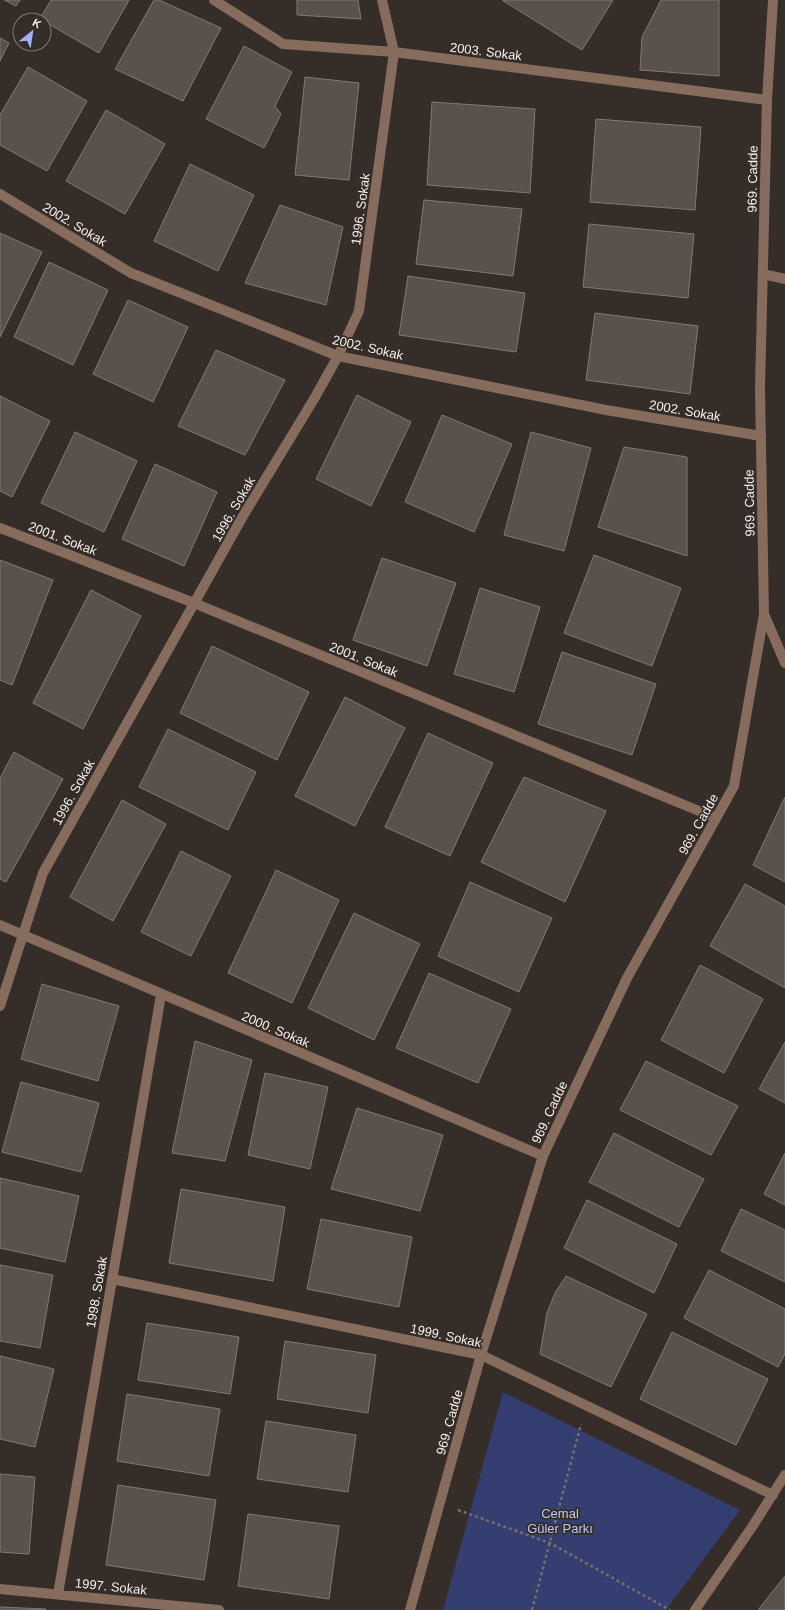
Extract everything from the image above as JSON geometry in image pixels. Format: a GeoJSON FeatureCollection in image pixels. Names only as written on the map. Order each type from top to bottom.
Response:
{"type":"FeatureCollection","features":[{"type":"Feature","properties":{"kind":"street","name":"2003. Sokak"},"geometry":{"type":"LineString","coordinates":[[214,0],[283,44],[394,52],[767,100]]}},
{"type":"Feature","properties":{"kind":"street","name":"1996. Sokak"},"geometry":{"type":"LineString","coordinates":[[0,1006],[43,872],[243,516],[314,399],[338,356],[359,311],[394,52],[382,0]]}},
{"type":"Feature","properties":{"kind":"street","name":"969. Cadde"},"geometry":{"type":"LineString","coordinates":[[410,1610],[481,1356],[543,1156],[627,978],[734,786],[764,614],[760,388],[767,100],[772,0]]}},
{"type":"Feature","properties":{"kind":"street","name":"2002. Sokak"},"geometry":{"type":"LineString","coordinates":[[0,194],[131,273],[338,356],[606,410],[761,436]]}},
{"type":"Feature","properties":{"kind":"street"},"geometry":{"type":"LineString","coordinates":[[763,274],[785,279]]}},
{"type":"Feature","properties":{"kind":"street","name":"2001. Sokak"},"geometry":{"type":"LineString","coordinates":[[0,528],[194,603],[716,818]]}},
{"type":"Feature","properties":{"kind":"street"},"geometry":{"type":"LineString","coordinates":[[764,614],[785,663]]}},
{"type":"Feature","properties":{"kind":"street","name":"2000. Sokak"},"geometry":{"type":"LineString","coordinates":[[0,926],[543,1156]]}},
{"type":"Feature","properties":{"kind":"street","name":"1998. Sokak"},"geometry":{"type":"LineString","coordinates":[[58,1594],[161,995]]}},
{"type":"Feature","properties":{"kind":"street","name":"1999. Sokak"},"geometry":{"type":"LineString","coordinates":[[112,1279],[481,1356],[773,1494]]}},
{"type":"Feature","properties":{"kind":"street"},"geometry":{"type":"LineString","coordinates":[[695,1610],[752,1527],[785,1475]]}},
{"type":"Feature","properties":{"kind":"street","name":"1997. Sokak"},"geometry":{"type":"LineString","coordinates":[[0,1589],[219,1610]]}},
{"type":"Feature","properties":{"kind":"path"},"geometry":{"type":"LineString","coordinates":[[532,1610],[586,1406]]}},
{"type":"Feature","properties":{"kind":"path"},"geometry":{"type":"LineString","coordinates":[[440,1504],[550,1543],[670,1610]]}},
{"type":"Feature","properties":{"kind":"green space","name":"Cemal Güler Parkı"},"geometry":{"type":"Polygon","coordinates":[[[503,1392],[740,1510],[666,1610],[443,1610],[503,1392]]]}},
{"type":"Feature","properties":{"kind":"building"},"geometry":{"type":"Polygon","coordinates":[[[4,0],[20,0],[16,6],[4,0]]]}},
{"type":"Feature","properties":{"kind":"building"},"geometry":{"type":"Polygon","coordinates":[[[51,0],[129,0],[99,53],[52,26],[52,12],[44,12],[51,0]]]}},
{"type":"Feature","properties":{"kind":"building"},"geometry":{"type":"Polygon","coordinates":[[[154,0],[159,0],[221,28],[183,101],[115,69],[154,0]]]}},
{"type":"Feature","properties":{"kind":"building"},"geometry":{"type":"Polygon","coordinates":[[[297,0],[358,0],[361,19],[297,15],[297,0]]]}},
{"type":"Feature","properties":{"kind":"building"},"geometry":{"type":"Polygon","coordinates":[[[502,0],[613,0],[582,50],[502,0]]]}},
{"type":"Feature","properties":{"kind":"building"},"geometry":{"type":"Polygon","coordinates":[[[661,0],[719,0],[719,76],[640,70],[642,37],[661,0]]]}},
{"type":"Feature","properties":{"kind":"building"},"geometry":{"type":"Polygon","coordinates":[[[0,38],[9,43],[0,61],[0,38]]]}},
{"type":"Feature","properties":{"kind":"building"},"geometry":{"type":"Polygon","coordinates":[[[244,46],[292,72],[275,106],[281,114],[264,148],[206,119],[244,46]]]}},
{"type":"Feature","properties":{"kind":"building"},"geometry":{"type":"Polygon","coordinates":[[[28,67],[87,101],[47,171],[0,145],[0,115],[28,67]]]}},
{"type":"Feature","properties":{"kind":"building"},"geometry":{"type":"Polygon","coordinates":[[[305,77],[359,83],[349,180],[295,175],[305,77]]]}},
{"type":"Feature","properties":{"kind":"building"},"geometry":{"type":"Polygon","coordinates":[[[432,102],[535,109],[530,193],[427,185],[432,102]]]}},
{"type":"Feature","properties":{"kind":"building"},"geometry":{"type":"Polygon","coordinates":[[[106,110],[165,144],[125,214],[66,181],[106,110]]]}},
{"type":"Feature","properties":{"kind":"building"},"geometry":{"type":"Polygon","coordinates":[[[596,119],[701,127],[695,210],[590,202],[596,119]]]}},
{"type":"Feature","properties":{"kind":"building"},"geometry":{"type":"Polygon","coordinates":[[[190,164],[254,195],[218,271],[154,241],[190,164]]]}},
{"type":"Feature","properties":{"kind":"building"},"geometry":{"type":"Polygon","coordinates":[[[424,200],[522,209],[513,276],[416,264],[424,200]]]}},
{"type":"Feature","properties":{"kind":"building"},"geometry":{"type":"Polygon","coordinates":[[[280,205],[343,227],[326,305],[245,283],[280,205]]]}},
{"type":"Feature","properties":{"kind":"building"},"geometry":{"type":"Polygon","coordinates":[[[589,224],[694,234],[688,298],[583,287],[589,224]]]}},
{"type":"Feature","properties":{"kind":"building"},"geometry":{"type":"Polygon","coordinates":[[[0,233],[42,252],[0,337],[0,233]]]}},
{"type":"Feature","properties":{"kind":"building"},"geometry":{"type":"Polygon","coordinates":[[[49,262],[108,290],[73,365],[14,337],[49,262]]]}},
{"type":"Feature","properties":{"kind":"building"},"geometry":{"type":"Polygon","coordinates":[[[408,276],[525,293],[516,352],[399,335],[408,276]]]}},
{"type":"Feature","properties":{"kind":"building"},"geometry":{"type":"Polygon","coordinates":[[[128,300],[188,327],[153,402],[93,374],[128,300]]]}},
{"type":"Feature","properties":{"kind":"building"},"geometry":{"type":"Polygon","coordinates":[[[595,313],[698,326],[690,394],[586,380],[595,313]]]}},
{"type":"Feature","properties":{"kind":"building"},"geometry":{"type":"Polygon","coordinates":[[[216,350],[285,380],[245,455],[178,426],[216,350]]]}},
{"type":"Feature","properties":{"kind":"building"},"geometry":{"type":"Polygon","coordinates":[[[357,395],[411,422],[371,506],[316,479],[357,395]]]}},
{"type":"Feature","properties":{"kind":"building"},"geometry":{"type":"Polygon","coordinates":[[[0,396],[50,421],[12,497],[0,491],[0,396]]]}},
{"type":"Feature","properties":{"kind":"building"},"geometry":{"type":"Polygon","coordinates":[[[442,415],[512,444],[474,532],[405,502],[442,415]]]}},
{"type":"Feature","properties":{"kind":"building"},"geometry":{"type":"Polygon","coordinates":[[[75,432],[137,461],[104,532],[41,503],[75,432]]]}},
{"type":"Feature","properties":{"kind":"building"},"geometry":{"type":"Polygon","coordinates":[[[531,432],[591,448],[564,551],[504,535],[531,432]]]}},
{"type":"Feature","properties":{"kind":"building"},"geometry":{"type":"Polygon","coordinates":[[[624,447],[687,457],[687,556],[598,527],[624,447]]]}},
{"type":"Feature","properties":{"kind":"building"},"geometry":{"type":"Polygon","coordinates":[[[155,464],[217,492],[184,566],[122,539],[155,464]]]}},
{"type":"Feature","properties":{"kind":"building"},"geometry":{"type":"Polygon","coordinates":[[[594,555],[681,588],[652,666],[564,633],[594,555]]]}},
{"type":"Feature","properties":{"kind":"building"},"geometry":{"type":"Polygon","coordinates":[[[382,558],[456,583],[427,666],[353,640],[382,558]]]}},
{"type":"Feature","properties":{"kind":"building"},"geometry":{"type":"Polygon","coordinates":[[[0,560],[53,580],[12,685],[0,680],[0,560]]]}},
{"type":"Feature","properties":{"kind":"building"},"geometry":{"type":"Polygon","coordinates":[[[480,588],[540,607],[514,692],[454,674],[480,588]]]}},
{"type":"Feature","properties":{"kind":"building"},"geometry":{"type":"Polygon","coordinates":[[[91,590],[141,616],[83,729],[33,703],[91,590]]]}},
{"type":"Feature","properties":{"kind":"building"},"geometry":{"type":"Polygon","coordinates":[[[212,646],[309,692],[277,760],[180,713],[212,646]]]}},
{"type":"Feature","properties":{"kind":"building"},"geometry":{"type":"Polygon","coordinates":[[[562,652],[656,684],[632,755],[538,724],[562,652]]]}},
{"type":"Feature","properties":{"kind":"building"},"geometry":{"type":"Polygon","coordinates":[[[345,697],[405,728],[355,826],[295,796],[345,697]]]}},
{"type":"Feature","properties":{"kind":"building"},"geometry":{"type":"Polygon","coordinates":[[[168,729],[256,772],[228,830],[139,787],[168,729]]]}},
{"type":"Feature","properties":{"kind":"building"},"geometry":{"type":"Polygon","coordinates":[[[428,733],[493,763],[450,856],[385,827],[428,733]]]}},
{"type":"Feature","properties":{"kind":"building"},"geometry":{"type":"Polygon","coordinates":[[[14,752],[63,779],[6,882],[0,879],[0,778],[14,752]]]}},
{"type":"Feature","properties":{"kind":"building"},"geometry":{"type":"Polygon","coordinates":[[[524,777],[606,811],[565,902],[481,862],[524,777]]]}},
{"type":"Feature","properties":{"kind":"building"},"geometry":{"type":"Polygon","coordinates":[[[785,797],[785,882],[753,865],[785,797]]]}},
{"type":"Feature","properties":{"kind":"building"},"geometry":{"type":"Polygon","coordinates":[[[122,800],[166,824],[113,921],[70,897],[122,800]]]}},
{"type":"Feature","properties":{"kind":"building"},"geometry":{"type":"Polygon","coordinates":[[[181,851],[231,876],[191,956],[141,932],[181,851]]]}},
{"type":"Feature","properties":{"kind":"building"},"geometry":{"type":"Polygon","coordinates":[[[276,870],[339,900],[292,1003],[228,973],[276,870]]]}},
{"type":"Feature","properties":{"kind":"building"},"geometry":{"type":"Polygon","coordinates":[[[470,882],[552,918],[519,992],[438,956],[470,882]]]}},
{"type":"Feature","properties":{"kind":"building"},"geometry":{"type":"Polygon","coordinates":[[[745,884],[785,906],[785,988],[710,946],[745,884]]]}},
{"type":"Feature","properties":{"kind":"building"},"geometry":{"type":"Polygon","coordinates":[[[354,913],[420,944],[374,1040],[308,1008],[354,913]]]}},
{"type":"Feature","properties":{"kind":"building"},"geometry":{"type":"Polygon","coordinates":[[[700,965],[763,999],[724,1073],[661,1040],[700,965]]]}},
{"type":"Feature","properties":{"kind":"building"},"geometry":{"type":"Polygon","coordinates":[[[429,973],[511,1009],[478,1083],[396,1048],[429,973]]]}},
{"type":"Feature","properties":{"kind":"building"},"geometry":{"type":"Polygon","coordinates":[[[42,984],[119,1006],[98,1081],[21,1059],[42,984]]]}},
{"type":"Feature","properties":{"kind":"building"},"geometry":{"type":"Polygon","coordinates":[[[195,1041],[252,1060],[225,1161],[172,1153],[195,1041]]]}},
{"type":"Feature","properties":{"kind":"building"},"geometry":{"type":"Polygon","coordinates":[[[785,1042],[785,1103],[759,1089],[785,1042]]]}},
{"type":"Feature","properties":{"kind":"building"},"geometry":{"type":"Polygon","coordinates":[[[646,1061],[738,1106],[711,1155],[620,1110],[646,1061]]]}},
{"type":"Feature","properties":{"kind":"building"},"geometry":{"type":"Polygon","coordinates":[[[265,1073],[328,1087],[310,1169],[248,1155],[265,1073]]]}},
{"type":"Feature","properties":{"kind":"building"},"geometry":{"type":"Polygon","coordinates":[[[21,1082],[99,1103],[81,1172],[2,1152],[21,1082]]]}},
{"type":"Feature","properties":{"kind":"building"},"geometry":{"type":"Polygon","coordinates":[[[357,1108],[443,1135],[420,1211],[331,1189],[357,1108]]]}},
{"type":"Feature","properties":{"kind":"building"},"geometry":{"type":"Polygon","coordinates":[[[614,1133],[704,1179],[679,1227],[589,1182],[614,1133]]]}},
{"type":"Feature","properties":{"kind":"building"},"geometry":{"type":"Polygon","coordinates":[[[785,1153],[785,1205],[764,1194],[785,1153]]]}},
{"type":"Feature","properties":{"kind":"building"},"geometry":{"type":"Polygon","coordinates":[[[0,1178],[79,1196],[65,1262],[0,1248],[0,1178]]]}},
{"type":"Feature","properties":{"kind":"building"},"geometry":{"type":"Polygon","coordinates":[[[181,1189],[285,1207],[273,1281],[169,1263],[181,1189]]]}},
{"type":"Feature","properties":{"kind":"building"},"geometry":{"type":"Polygon","coordinates":[[[587,1200],[677,1244],[654,1293],[564,1248],[587,1200]]]}},
{"type":"Feature","properties":{"kind":"building"},"geometry":{"type":"Polygon","coordinates":[[[741,1209],[785,1230],[785,1282],[721,1251],[741,1209]]]}},
{"type":"Feature","properties":{"kind":"building"},"geometry":{"type":"Polygon","coordinates":[[[321,1219],[412,1237],[399,1307],[307,1289],[321,1219]]]}},
{"type":"Feature","properties":{"kind":"building"},"geometry":{"type":"Polygon","coordinates":[[[0,1265],[53,1275],[40,1348],[0,1341],[0,1265]]]}},
{"type":"Feature","properties":{"kind":"building"},"geometry":{"type":"Polygon","coordinates":[[[709,1270],[785,1309],[785,1354],[778,1367],[684,1318],[709,1270]]]}},
{"type":"Feature","properties":{"kind":"building"},"geometry":{"type":"Polygon","coordinates":[[[566,1276],[647,1314],[611,1387],[540,1354],[547,1313],[555,1293],[566,1276]]]}},
{"type":"Feature","properties":{"kind":"building"},"geometry":{"type":"Polygon","coordinates":[[[147,1323],[239,1337],[230,1394],[138,1380],[147,1323]]]}},
{"type":"Feature","properties":{"kind":"building"},"geometry":{"type":"Polygon","coordinates":[[[672,1332],[768,1379],[736,1445],[640,1399],[672,1332]]]}},
{"type":"Feature","properties":{"kind":"building"},"geometry":{"type":"Polygon","coordinates":[[[285,1341],[376,1355],[368,1413],[277,1399],[285,1341]]]}},
{"type":"Feature","properties":{"kind":"building"},"geometry":{"type":"Polygon","coordinates":[[[0,1356],[54,1369],[35,1447],[0,1439],[0,1356]]]}},
{"type":"Feature","properties":{"kind":"building"},"geometry":{"type":"Polygon","coordinates":[[[127,1394],[220,1409],[209,1476],[117,1461],[127,1394]]]}},
{"type":"Feature","properties":{"kind":"building"},"geometry":{"type":"Polygon","coordinates":[[[266,1421],[356,1435],[348,1492],[257,1479],[266,1421]]]}},
{"type":"Feature","properties":{"kind":"building"},"geometry":{"type":"Polygon","coordinates":[[[0,1474],[35,1477],[29,1554],[0,1552],[0,1474]]]}},
{"type":"Feature","properties":{"kind":"building"},"geometry":{"type":"Polygon","coordinates":[[[118,1485],[216,1500],[204,1580],[106,1565],[118,1485]]]}},
{"type":"Feature","properties":{"kind":"building"},"geometry":{"type":"Polygon","coordinates":[[[248,1514],[339,1526],[329,1599],[238,1586],[248,1514]]]}},
{"type":"Feature","properties":{"kind":"building"},"geometry":{"type":"Polygon","coordinates":[[[785,1576],[785,1610],[758,1610],[785,1576]]]}},
{"type":"Feature","properties":{"kind":"building"},"geometry":{"type":"Polygon","coordinates":[[[0,1607],[46,1609],[46,1610],[0,1610],[0,1607]]]}}]}
